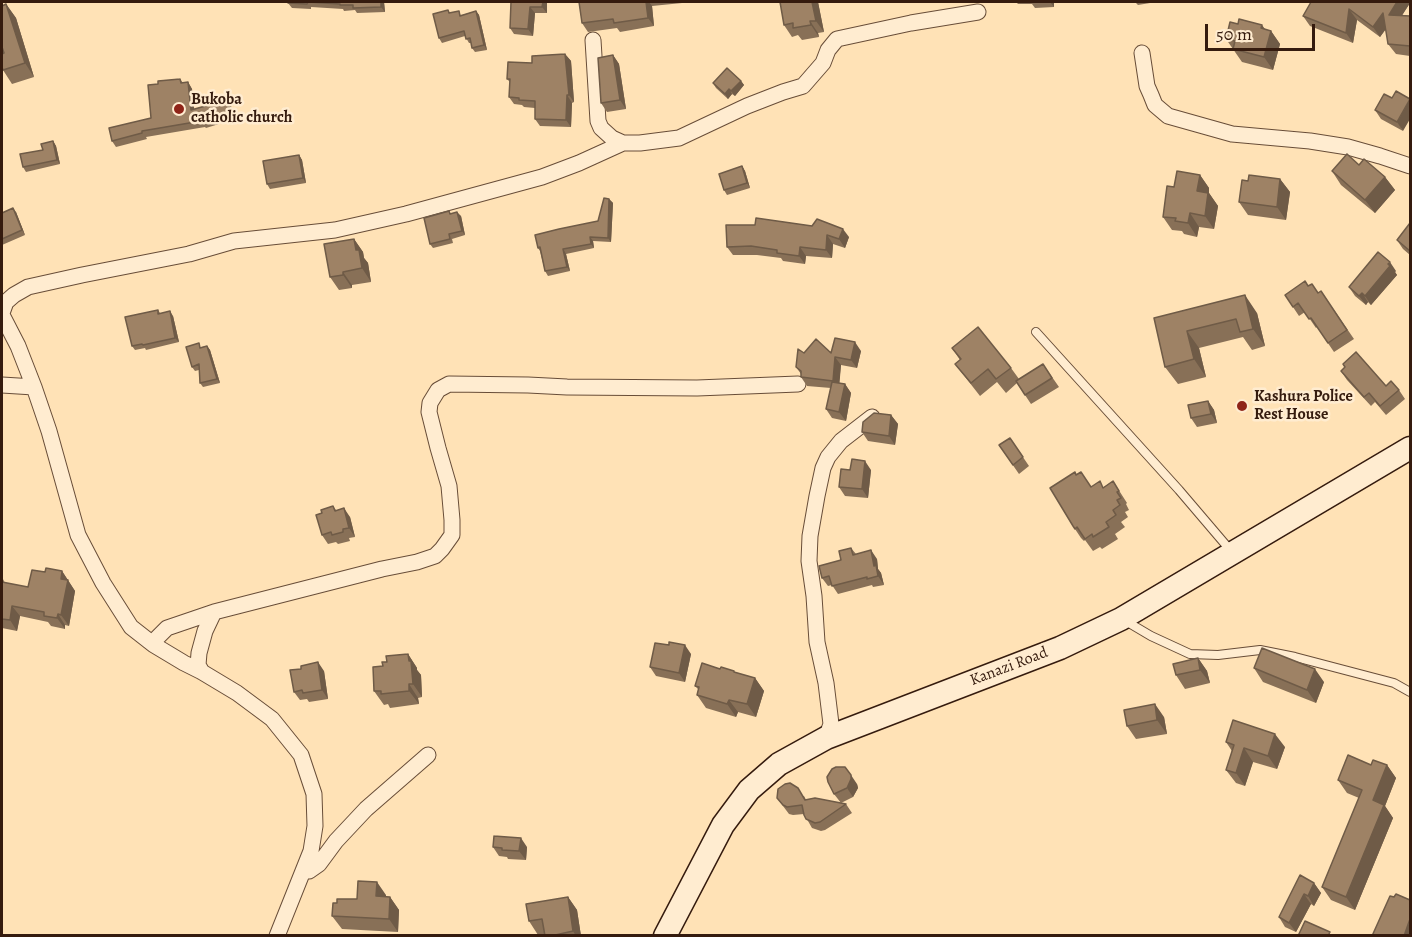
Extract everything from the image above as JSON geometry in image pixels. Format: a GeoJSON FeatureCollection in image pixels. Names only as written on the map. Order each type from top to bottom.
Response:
{"type":"FeatureCollection","features":[{"type":"Feature","properties":{"kind":"main road","name":"Kanazi Road"},"geometry":{"type":"LineString","coordinates":[[665,936],[723,825],[749,790],[779,764],[826,738],[1060,648],[1121,619],[1410,448]]}},
{"type":"Feature","properties":{"kind":"street"},"geometry":{"type":"LineString","coordinates":[[277,936],[311,851],[315,826],[314,794],[301,755],[272,719],[237,693],[154,645],[131,627],[103,583],[78,534],[34,387],[18,346],[2,314],[6,302],[28,287],[189,254],[234,241],[334,230],[406,214],[542,177],[623,143],[678,138],[747,106],[803,86],[823,63],[828,50],[837,39],[978,12]]}},
{"type":"Feature","properties":{"kind":"street"},"geometry":{"type":"LineString","coordinates":[[593,40],[598,121],[605,132],[623,143]]}},
{"type":"Feature","properties":{"kind":"street"},"geometry":{"type":"LineString","coordinates":[[1142,53],[1147,86],[1155,105],[1168,116],[1232,134],[1348,147],[1410,166]]}},
{"type":"Feature","properties":{"kind":"street"},"geometry":{"type":"LineString","coordinates":[[154,645],[157,638],[167,628],[214,612],[435,556],[452,535],[452,520],[449,486],[429,412],[430,403],[438,390],[448,384],[578,388],[697,388],[798,384]]}},
{"type":"Feature","properties":{"kind":"street"},"geometry":{"type":"LineString","coordinates":[[2,386],[34,387]]}},
{"type":"Feature","properties":{"kind":"street"},"geometry":{"type":"LineString","coordinates":[[826,738],[831,724],[826,683],[817,642],[809,561],[810,536],[823,468],[828,457],[841,441],[872,417]]}},
{"type":"Feature","properties":{"kind":"street"},"geometry":{"type":"LineString","coordinates":[[202,672],[198,665],[199,653],[214,612]]}},
{"type":"Feature","properties":{"kind":"street"},"geometry":{"type":"LineString","coordinates":[[304,871],[309,871],[319,864],[336,841],[366,809],[428,755]]}},
{"type":"Feature","properties":{"kind":"lane"},"geometry":{"type":"LineString","coordinates":[[1036,332],[1233,553]]}},
{"type":"Feature","properties":{"kind":"lane"},"geometry":{"type":"LineString","coordinates":[[1121,619],[1190,654],[1218,655],[1260,650],[1394,683],[1410,692]]}},
{"type":"Feature","properties":{"kind":"building"},"geometry":{"type":"Polygon","coordinates":[[[289,2],[308,2],[307,4],[289,2]]]}},
{"type":"Feature","properties":{"kind":"building"},"geometry":{"type":"Polygon","coordinates":[[[308,2],[381,2],[381,7],[353,8],[353,5],[308,2]]]}},
{"type":"Feature","properties":{"kind":"building"},"geometry":{"type":"Polygon","coordinates":[[[511,2],[543,2],[542,7],[530,7],[528,29],[510,28],[511,2]]]}},
{"type":"Feature","properties":{"kind":"building"},"geometry":{"type":"Polygon","coordinates":[[[579,2],[646,2],[648,18],[614,23],[613,19],[582,23],[579,2]]]}},
{"type":"Feature","properties":{"kind":"building"},"geometry":{"type":"Polygon","coordinates":[[[780,2],[812,2],[816,21],[810,21],[811,25],[793,28],[793,23],[784,25],[780,2]]]}},
{"type":"Feature","properties":{"kind":"building"},"geometry":{"type":"Polygon","coordinates":[[[1311,2],[1397,2],[1389,15],[1410,16],[1410,46],[1388,44],[1383,13],[1373,27],[1349,9],[1346,33],[1303,16],[1311,2]]]}},
{"type":"Feature","properties":{"kind":"building"},"geometry":{"type":"Polygon","coordinates":[[[6,4],[25,63],[3,70],[2,6],[6,4]]]}},
{"type":"Feature","properties":{"kind":"building"},"geometry":{"type":"Polygon","coordinates":[[[448,10],[449,13],[459,11],[460,16],[476,11],[484,45],[472,48],[470,38],[466,39],[464,31],[439,38],[433,14],[448,10]]]}},
{"type":"Feature","properties":{"kind":"building"},"geometry":{"type":"Polygon","coordinates":[[[1239,19],[1262,25],[1261,28],[1271,31],[1264,57],[1233,49],[1235,41],[1226,39],[1230,22],[1238,24],[1239,19]]]}},
{"type":"Feature","properties":{"kind":"building"},"geometry":{"type":"Polygon","coordinates":[[[565,54],[569,95],[567,95],[566,120],[535,119],[535,101],[509,97],[508,62],[532,63],[532,56],[565,54]]]}},
{"type":"Feature","properties":{"kind":"building"},"geometry":{"type":"Polygon","coordinates":[[[613,55],[620,100],[601,103],[598,58],[613,55]]]}},
{"type":"Feature","properties":{"kind":"building"},"geometry":{"type":"Polygon","coordinates":[[[727,68],[741,81],[725,94],[713,83],[727,68]]]}},
{"type":"Feature","properties":{"kind":"building"},"geometry":{"type":"Polygon","coordinates":[[[180,79],[181,83],[188,82],[191,110],[227,100],[231,113],[201,122],[142,131],[142,133],[112,141],[109,128],[151,118],[148,85],[158,84],[158,81],[180,79]]]}},
{"type":"Feature","properties":{"kind":"building"},"geometry":{"type":"Polygon","coordinates":[[[1396,91],[1410,99],[1397,122],[1375,110],[1384,94],[1392,98],[1396,91]]]}},
{"type":"Feature","properties":{"kind":"building"},"geometry":{"type":"Polygon","coordinates":[[[53,141],[57,160],[23,167],[20,154],[43,150],[41,144],[53,141]]]}},
{"type":"Feature","properties":{"kind":"building"},"geometry":{"type":"Polygon","coordinates":[[[1347,154],[1359,165],[1364,159],[1385,177],[1365,200],[1332,171],[1347,154]]]}},
{"type":"Feature","properties":{"kind":"building"},"geometry":{"type":"Polygon","coordinates":[[[299,155],[303,178],[267,184],[263,161],[299,155]]]}},
{"type":"Feature","properties":{"kind":"building"},"geometry":{"type":"Polygon","coordinates":[[[742,166],[747,183],[724,190],[719,174],[742,166]]]}},
{"type":"Feature","properties":{"kind":"building"},"geometry":{"type":"Polygon","coordinates":[[[1177,171],[1200,175],[1197,191],[1208,193],[1205,216],[1190,213],[1188,223],[1175,221],[1176,218],[1163,217],[1167,186],[1174,187],[1177,171]]]}},
{"type":"Feature","properties":{"kind":"building"},"geometry":{"type":"Polygon","coordinates":[[[1249,175],[1280,179],[1277,207],[1239,202],[1242,180],[1248,181],[1249,175]]]}},
{"type":"Feature","properties":{"kind":"building"},"geometry":{"type":"Polygon","coordinates":[[[604,198],[609,199],[608,238],[590,237],[591,244],[563,249],[567,267],[545,271],[535,235],[598,221],[604,198]]]}},
{"type":"Feature","properties":{"kind":"building"},"geometry":{"type":"Polygon","coordinates":[[[13,208],[22,230],[2,239],[2,213],[13,208]]]}},
{"type":"Feature","properties":{"kind":"building"},"geometry":{"type":"Polygon","coordinates":[[[449,211],[450,214],[457,212],[462,231],[449,234],[450,239],[430,244],[424,218],[449,211]]]}},
{"type":"Feature","properties":{"kind":"building"},"geometry":{"type":"Polygon","coordinates":[[[756,218],[812,226],[817,219],[843,229],[839,239],[827,235],[826,250],[800,247],[799,256],[751,246],[727,247],[726,225],[755,225],[756,218]]]}},
{"type":"Feature","properties":{"kind":"building"},"geometry":{"type":"Polygon","coordinates":[[[1410,223],[1410,251],[1397,240],[1410,223]]]}},
{"type":"Feature","properties":{"kind":"building"},"geometry":{"type":"Polygon","coordinates":[[[354,239],[356,250],[359,250],[362,268],[330,277],[324,244],[354,239]]]}},
{"type":"Feature","properties":{"kind":"building"},"geometry":{"type":"Polygon","coordinates":[[[1378,252],[1390,262],[1388,264],[1390,266],[1365,296],[1362,293],[1359,296],[1349,287],[1378,252]]]}},
{"type":"Feature","properties":{"kind":"building"},"geometry":{"type":"Polygon","coordinates":[[[1305,281],[1308,286],[1312,284],[1318,293],[1321,291],[1347,330],[1328,343],[1298,303],[1293,307],[1285,295],[1305,281]]]}},
{"type":"Feature","properties":{"kind":"building"},"geometry":{"type":"Polygon","coordinates":[[[1245,295],[1253,329],[1240,332],[1236,319],[1187,331],[1194,359],[1165,367],[1154,318],[1245,295]]]}},
{"type":"Feature","properties":{"kind":"building"},"geometry":{"type":"Polygon","coordinates":[[[158,310],[158,314],[170,311],[175,338],[132,346],[125,317],[158,310]]]}},
{"type":"Feature","properties":{"kind":"building"},"geometry":{"type":"Polygon","coordinates":[[[978,327],[1011,368],[996,379],[988,369],[971,383],[955,364],[961,359],[952,348],[978,327]]]}},
{"type":"Feature","properties":{"kind":"building"},"geometry":{"type":"Polygon","coordinates":[[[835,338],[855,342],[851,360],[835,357],[833,381],[801,377],[801,371],[796,367],[798,349],[804,353],[816,339],[831,353],[835,338]]]}},
{"type":"Feature","properties":{"kind":"building"},"geometry":{"type":"Polygon","coordinates":[[[199,343],[200,348],[207,346],[217,379],[200,383],[199,364],[192,367],[186,347],[199,343]]]}},
{"type":"Feature","properties":{"kind":"building"},"geometry":{"type":"Polygon","coordinates":[[[1356,352],[1386,386],[1391,381],[1399,390],[1380,406],[1369,393],[1364,397],[1341,371],[1345,367],[1343,364],[1356,352]]]}},
{"type":"Feature","properties":{"kind":"building"},"geometry":{"type":"Polygon","coordinates":[[[1043,364],[1052,378],[1025,395],[1016,381],[1043,364]]]}},
{"type":"Feature","properties":{"kind":"building"},"geometry":{"type":"Polygon","coordinates":[[[832,382],[845,384],[839,412],[826,409],[832,382]]]}},
{"type":"Feature","properties":{"kind":"building"},"geometry":{"type":"Polygon","coordinates":[[[1208,401],[1211,414],[1191,418],[1188,405],[1208,401]]]}},
{"type":"Feature","properties":{"kind":"building"},"geometry":{"type":"Polygon","coordinates":[[[874,413],[891,415],[889,436],[862,432],[863,422],[874,413]]]}},
{"type":"Feature","properties":{"kind":"building"},"geometry":{"type":"Polygon","coordinates":[[[1010,438],[1023,457],[1013,465],[999,445],[1010,438]]]}},
{"type":"Feature","properties":{"kind":"building"},"geometry":{"type":"Polygon","coordinates":[[[852,459],[865,461],[862,489],[839,487],[841,469],[850,470],[852,459]]]}},
{"type":"Feature","properties":{"kind":"building"},"geometry":{"type":"Polygon","coordinates":[[[1075,472],[1076,475],[1081,472],[1091,487],[1100,481],[1103,488],[1113,481],[1121,498],[1117,500],[1120,505],[1113,510],[1116,515],[1106,522],[1109,527],[1085,539],[1077,527],[1075,529],[1050,488],[1075,472]]]}},
{"type":"Feature","properties":{"kind":"building"},"geometry":{"type":"Polygon","coordinates":[[[333,506],[335,511],[344,508],[349,528],[332,535],[331,532],[322,535],[316,515],[322,513],[321,510],[333,506]]]}},
{"type":"Feature","properties":{"kind":"building"},"geometry":{"type":"Polygon","coordinates":[[[851,548],[853,555],[871,550],[878,576],[832,586],[829,576],[822,578],[819,566],[841,560],[839,551],[851,548]]]}},
{"type":"Feature","properties":{"kind":"building"},"geometry":{"type":"Polygon","coordinates":[[[46,568],[62,571],[61,579],[68,580],[61,615],[58,614],[57,618],[44,616],[44,612],[12,606],[10,620],[2,619],[2,582],[28,587],[32,570],[45,572],[46,568]]]}},
{"type":"Feature","properties":{"kind":"building"},"geometry":{"type":"Polygon","coordinates":[[[669,642],[685,645],[679,673],[650,667],[655,643],[669,645],[669,642]]]}},
{"type":"Feature","properties":{"kind":"building"},"geometry":{"type":"Polygon","coordinates":[[[1262,648],[1315,669],[1307,690],[1254,668],[1262,648]]]}},
{"type":"Feature","properties":{"kind":"building"},"geometry":{"type":"Polygon","coordinates":[[[408,654],[409,661],[411,661],[413,684],[409,684],[409,691],[381,694],[381,691],[374,691],[373,667],[383,666],[382,662],[387,662],[386,656],[408,654]]]}},
{"type":"Feature","properties":{"kind":"building"},"geometry":{"type":"Polygon","coordinates":[[[1198,658],[1200,670],[1176,675],[1173,664],[1198,658]]]}},
{"type":"Feature","properties":{"kind":"building"},"geometry":{"type":"Polygon","coordinates":[[[318,662],[322,690],[294,692],[290,670],[301,669],[301,666],[318,662]]]}},
{"type":"Feature","properties":{"kind":"building"},"geometry":{"type":"Polygon","coordinates":[[[702,663],[755,678],[747,704],[729,700],[727,704],[697,695],[699,687],[695,686],[702,663]]]}},
{"type":"Feature","properties":{"kind":"building"},"geometry":{"type":"Polygon","coordinates":[[[1155,704],[1157,720],[1127,726],[1124,710],[1155,704]]]}},
{"type":"Feature","properties":{"kind":"building"},"geometry":{"type":"Polygon","coordinates":[[[1233,720],[1275,734],[1268,756],[1244,748],[1236,773],[1226,770],[1234,745],[1226,742],[1233,720]]]}},
{"type":"Feature","properties":{"kind":"building"},"geometry":{"type":"Polygon","coordinates":[[[1348,755],[1371,765],[1373,760],[1387,765],[1373,800],[1384,805],[1346,897],[1322,887],[1362,790],[1338,780],[1348,755]]]}},
{"type":"Feature","properties":{"kind":"building"},"geometry":{"type":"Polygon","coordinates":[[[836,767],[845,767],[851,779],[847,788],[834,794],[827,777],[836,767]]]}},
{"type":"Feature","properties":{"kind":"building"},"geometry":{"type":"Polygon","coordinates":[[[790,783],[798,788],[805,800],[815,798],[846,804],[815,823],[806,819],[802,805],[787,807],[777,798],[778,789],[790,783]]]}},
{"type":"Feature","properties":{"kind":"building"},"geometry":{"type":"Polygon","coordinates":[[[494,836],[521,838],[519,851],[493,847],[494,836]]]}},
{"type":"Feature","properties":{"kind":"building"},"geometry":{"type":"Polygon","coordinates":[[[1300,875],[1314,883],[1308,896],[1304,894],[1289,923],[1279,917],[1300,875]]]}},
{"type":"Feature","properties":{"kind":"building"},"geometry":{"type":"Polygon","coordinates":[[[358,881],[377,882],[376,896],[390,897],[389,919],[332,916],[333,903],[337,903],[337,899],[357,899],[358,881]]]}},
{"type":"Feature","properties":{"kind":"building"},"geometry":{"type":"Polygon","coordinates":[[[1396,894],[1410,900],[1410,919],[1404,936],[1372,936],[1390,896],[1394,897],[1396,894]]]}},
{"type":"Feature","properties":{"kind":"building"},"geometry":{"type":"Polygon","coordinates":[[[568,897],[573,931],[545,936],[542,919],[529,921],[526,904],[568,897]]]}},
{"type":"Feature","properties":{"kind":"building"},"geometry":{"type":"Polygon","coordinates":[[[1305,921],[1330,932],[1328,936],[1298,936],[1305,921]]]}},
{"type":"Feature","properties":{"kind":"place","name":"Bukoba catholic church"},"geometry":{"type":"Point","coordinates":[179,109]}},
{"type":"Feature","properties":{"kind":"place","name":"Kashura Police Rest House"},"geometry":{"type":"Point","coordinates":[1242,406]}}]}
